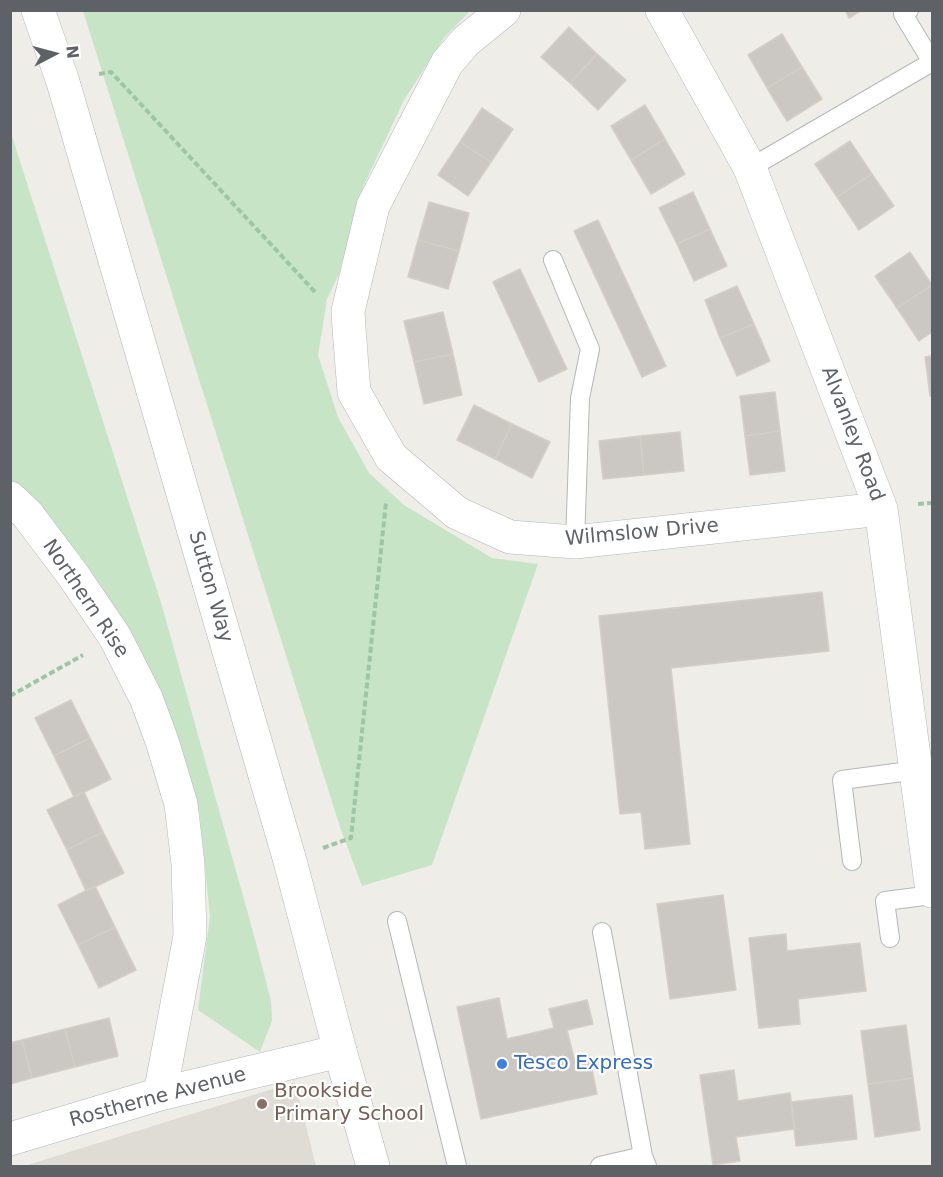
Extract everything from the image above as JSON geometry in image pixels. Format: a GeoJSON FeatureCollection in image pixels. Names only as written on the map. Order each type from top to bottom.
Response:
{"type":"FeatureCollection","features":[{"type":"Feature","properties":{"kind":"street","name":"Sutton Way"},"geometry":{"type":"LineString","coordinates":[[38,10],[63,82],[290,861],[373,1167]]}},
{"type":"Feature","properties":{"kind":"street","name":"Wilmslow Drive"},"geometry":{"type":"LineString","coordinates":[[504,10],[466,41],[447,63],[373,206],[348,311],[349,328],[354,392],[391,457],[457,513],[510,537],[574,542],[881,509]]}},
{"type":"Feature","properties":{"kind":"street","name":"Alvanley Road"},"geometry":{"type":"LineString","coordinates":[[662,10],[750,168],[881,509],[933,893]]}},
{"type":"Feature","properties":{"kind":"street","name":"Northern Rise"},"geometry":{"type":"LineString","coordinates":[[10,498],[27,514],[115,638],[146,698],[181,804],[188,864],[190,936],[160,1094]]}},
{"type":"Feature","properties":{"kind":"street","name":"Rostherne Avenue"},"geometry":{"type":"LineString","coordinates":[[10,1139],[160,1094],[340,1051]]}},
{"type":"Feature","properties":{"kind":"lane"},"geometry":{"type":"LineString","coordinates":[[750,168],[933,62],[903,14],[909,10]]}},
{"type":"Feature","properties":{"kind":"lane"},"geometry":{"type":"LineString","coordinates":[[554,260],[590,349],[580,398],[574,542]]}},
{"type":"Feature","properties":{"kind":"lane"},"geometry":{"type":"LineString","coordinates":[[852,861],[842,780],[916,770]]}},
{"type":"Feature","properties":{"kind":"lane"},"geometry":{"type":"LineString","coordinates":[[890,938],[885,901],[933,893]]}},
{"type":"Feature","properties":{"kind":"lane"},"geometry":{"type":"LineString","coordinates":[[397,921],[457,1167]]}},
{"type":"Feature","properties":{"kind":"lane"},"geometry":{"type":"LineString","coordinates":[[600,1167],[645,1162],[602,933]]}},
{"type":"Feature","properties":{"kind":"path"},"geometry":{"type":"LineString","coordinates":[[63,82],[111,72],[349,328]]}},
{"type":"Feature","properties":{"kind":"path"},"geometry":{"type":"LineString","coordinates":[[290,861],[351,838],[391,457]]}},
{"type":"Feature","properties":{"kind":"path"},"geometry":{"type":"LineString","coordinates":[[10,696],[115,638]]}},
{"type":"Feature","properties":{"kind":"shaded area","name":"Brookside Primary School"},"geometry":{"type":"Polygon","coordinates":[[[295,1082],[316,1166],[24,1166],[295,1082]]]}},
{"type":"Feature","properties":{"kind":"green space"},"geometry":{"type":"Polygon","coordinates":[[[83,11],[470,11],[444,38],[404,100],[363,187],[339,274],[327,299],[318,355],[338,417],[369,473],[404,505],[492,558],[538,564],[432,865],[362,886],[340,827],[83,11]]]}},
{"type":"Feature","properties":{"kind":"green space"},"geometry":{"type":"Polygon","coordinates":[[[10,130],[162,606],[255,939],[271,1001],[272,1021],[260,1052],[198,1010],[210,916],[199,809],[163,697],[39,509],[11,480],[10,130]]]}},
{"type":"Feature","properties":{"kind":"building"},"geometry":{"type":"Polygon","coordinates":[[[845,10],[862,10],[849,18],[845,10]]]}},
{"type":"Feature","properties":{"kind":"building"},"geometry":{"type":"Polygon","coordinates":[[[569,27],[597,54],[570,83],[541,57],[569,27]]]}},
{"type":"Feature","properties":{"kind":"building"},"geometry":{"type":"Polygon","coordinates":[[[782,34],[802,67],[767,88],[748,55],[782,34]]]}},
{"type":"Feature","properties":{"kind":"building"},"geometry":{"type":"Polygon","coordinates":[[[597,54],[626,80],[598,110],[570,83],[597,54]]]}},
{"type":"Feature","properties":{"kind":"building"},"geometry":{"type":"Polygon","coordinates":[[[802,67],[822,99],[787,121],[767,88],[802,67]]]}},
{"type":"Feature","properties":{"kind":"building"},"geometry":{"type":"Polygon","coordinates":[[[645,105],[665,139],[631,160],[611,126],[645,105]]]}},
{"type":"Feature","properties":{"kind":"building"},"geometry":{"type":"Polygon","coordinates":[[[482,108],[513,129],[491,162],[460,142],[482,108]]]}},
{"type":"Feature","properties":{"kind":"building"},"geometry":{"type":"Polygon","coordinates":[[[665,139],[685,174],[651,194],[631,160],[665,139]]]}},
{"type":"Feature","properties":{"kind":"building"},"geometry":{"type":"Polygon","coordinates":[[[850,141],[872,174],[837,197],[815,164],[850,141]]]}},
{"type":"Feature","properties":{"kind":"building"},"geometry":{"type":"Polygon","coordinates":[[[460,142],[491,162],[468,196],[438,175],[460,142]]]}},
{"type":"Feature","properties":{"kind":"building"},"geometry":{"type":"Polygon","coordinates":[[[872,174],[894,206],[859,230],[837,197],[872,174]]]}},
{"type":"Feature","properties":{"kind":"building"},"geometry":{"type":"Polygon","coordinates":[[[693,192],[710,229],[677,244],[659,208],[693,192]]]}},
{"type":"Feature","properties":{"kind":"building"},"geometry":{"type":"Polygon","coordinates":[[[429,202],[469,213],[459,251],[418,240],[429,202]]]}},
{"type":"Feature","properties":{"kind":"building"},"geometry":{"type":"Polygon","coordinates":[[[598,220],[666,366],[642,377],[574,231],[598,220]]]}},
{"type":"Feature","properties":{"kind":"building"},"geometry":{"type":"Polygon","coordinates":[[[710,229],[727,266],[694,281],[677,244],[710,229]]]}},
{"type":"Feature","properties":{"kind":"building"},"geometry":{"type":"Polygon","coordinates":[[[418,240],[459,251],[448,289],[408,277],[418,240]]]}},
{"type":"Feature","properties":{"kind":"building"},"geometry":{"type":"Polygon","coordinates":[[[910,252],[932,285],[897,308],[875,276],[910,252]]]}},
{"type":"Feature","properties":{"kind":"building"},"geometry":{"type":"Polygon","coordinates":[[[520,269],[567,369],[539,382],[493,282],[520,269]]]}},
{"type":"Feature","properties":{"kind":"building"},"geometry":{"type":"Polygon","coordinates":[[[932,285],[932,332],[919,341],[897,308],[932,285]]]}},
{"type":"Feature","properties":{"kind":"building"},"geometry":{"type":"Polygon","coordinates":[[[737,286],[754,324],[720,338],[705,300],[737,286]]]}},
{"type":"Feature","properties":{"kind":"building"},"geometry":{"type":"Polygon","coordinates":[[[443,312],[453,354],[414,362],[404,321],[443,312]]]}},
{"type":"Feature","properties":{"kind":"building"},"geometry":{"type":"Polygon","coordinates":[[[754,324],[770,361],[737,376],[720,338],[754,324]]]}},
{"type":"Feature","properties":{"kind":"building"},"geometry":{"type":"Polygon","coordinates":[[[453,354],[462,395],[424,404],[414,362],[453,354]]]}},
{"type":"Feature","properties":{"kind":"building"},"geometry":{"type":"Polygon","coordinates":[[[932,356],[932,395],[930,396],[925,357],[932,356]]]}},
{"type":"Feature","properties":{"kind":"building"},"geometry":{"type":"Polygon","coordinates":[[[775,392],[780,431],[745,436],[740,396],[775,392]]]}},
{"type":"Feature","properties":{"kind":"building"},"geometry":{"type":"Polygon","coordinates":[[[474,405],[512,424],[495,459],[457,440],[474,405]]]}},
{"type":"Feature","properties":{"kind":"building"},"geometry":{"type":"Polygon","coordinates":[[[512,424],[550,442],[532,478],[495,459],[512,424]]]}},
{"type":"Feature","properties":{"kind":"building"},"geometry":{"type":"Polygon","coordinates":[[[780,431],[785,471],[750,475],[745,436],[780,431]]]}},
{"type":"Feature","properties":{"kind":"building"},"geometry":{"type":"Polygon","coordinates":[[[680,432],[684,471],[644,475],[640,436],[680,432]]]}},
{"type":"Feature","properties":{"kind":"building"},"geometry":{"type":"Polygon","coordinates":[[[640,436],[644,475],[603,479],[599,441],[640,436]]]}},
{"type":"Feature","properties":{"kind":"building"},"geometry":{"type":"Polygon","coordinates":[[[822,592],[829,651],[671,668],[690,844],[645,849],[641,812],[620,814],[599,616],[822,592]]]}},
{"type":"Feature","properties":{"kind":"building"},"geometry":{"type":"Polygon","coordinates":[[[71,700],[90,738],[54,756],[35,718],[71,700]]]}},
{"type":"Feature","properties":{"kind":"building"},"geometry":{"type":"Polygon","coordinates":[[[90,738],[111,779],[74,797],[54,756],[90,738]]]}},
{"type":"Feature","properties":{"kind":"building"},"geometry":{"type":"Polygon","coordinates":[[[84,792],[103,832],[67,850],[47,810],[84,792]]]}},
{"type":"Feature","properties":{"kind":"building"},"geometry":{"type":"Polygon","coordinates":[[[103,832],[124,873],[86,891],[67,850],[103,832]]]}},
{"type":"Feature","properties":{"kind":"building"},"geometry":{"type":"Polygon","coordinates":[[[95,886],[115,927],[78,945],[58,905],[95,886]]]}},
{"type":"Feature","properties":{"kind":"building"},"geometry":{"type":"Polygon","coordinates":[[[723,895],[736,990],[670,999],[657,904],[723,895]]]}},
{"type":"Feature","properties":{"kind":"building"},"geometry":{"type":"Polygon","coordinates":[[[115,927],[136,970],[99,988],[78,945],[115,927]]]}},
{"type":"Feature","properties":{"kind":"building"},"geometry":{"type":"Polygon","coordinates":[[[786,934],[787,951],[860,943],[866,991],[798,999],[800,1024],[759,1028],[749,938],[786,934]]]}},
{"type":"Feature","properties":{"kind":"building"},"geometry":{"type":"Polygon","coordinates":[[[499,998],[507,1039],[554,1028],[549,1009],[587,1000],[593,1024],[567,1030],[574,1058],[589,1055],[597,1094],[481,1119],[457,1007],[499,998]]]}},
{"type":"Feature","properties":{"kind":"building"},"geometry":{"type":"Polygon","coordinates":[[[109,1018],[118,1056],[75,1067],[65,1029],[109,1018]]]}},
{"type":"Feature","properties":{"kind":"building"},"geometry":{"type":"Polygon","coordinates":[[[906,1025],[913,1078],[868,1084],[861,1031],[906,1025]]]}},
{"type":"Feature","properties":{"kind":"building"},"geometry":{"type":"Polygon","coordinates":[[[65,1029],[75,1067],[32,1078],[22,1040],[65,1029]]]}},
{"type":"Feature","properties":{"kind":"building"},"geometry":{"type":"Polygon","coordinates":[[[22,1040],[32,1078],[10,1084],[10,1043],[22,1040]]]}},
{"type":"Feature","properties":{"kind":"building"},"geometry":{"type":"Polygon","coordinates":[[[734,1070],[738,1101],[790,1093],[795,1129],[736,1137],[740,1161],[713,1165],[700,1075],[734,1070]]]}},
{"type":"Feature","properties":{"kind":"building"},"geometry":{"type":"Polygon","coordinates":[[[913,1078],[920,1130],[875,1137],[868,1084],[913,1078]]]}},
{"type":"Feature","properties":{"kind":"building"},"geometry":{"type":"Polygon","coordinates":[[[852,1095],[857,1139],[796,1146],[791,1102],[852,1095]]]}},
{"type":"Feature","properties":{"kind":"place","name":"Tesco Express"},"geometry":{"type":"Point","coordinates":[502,1064]}},
{"type":"Feature","properties":{"kind":"place","name":"Brookside Primary School"},"geometry":{"type":"Point","coordinates":[262,1104]}}]}
